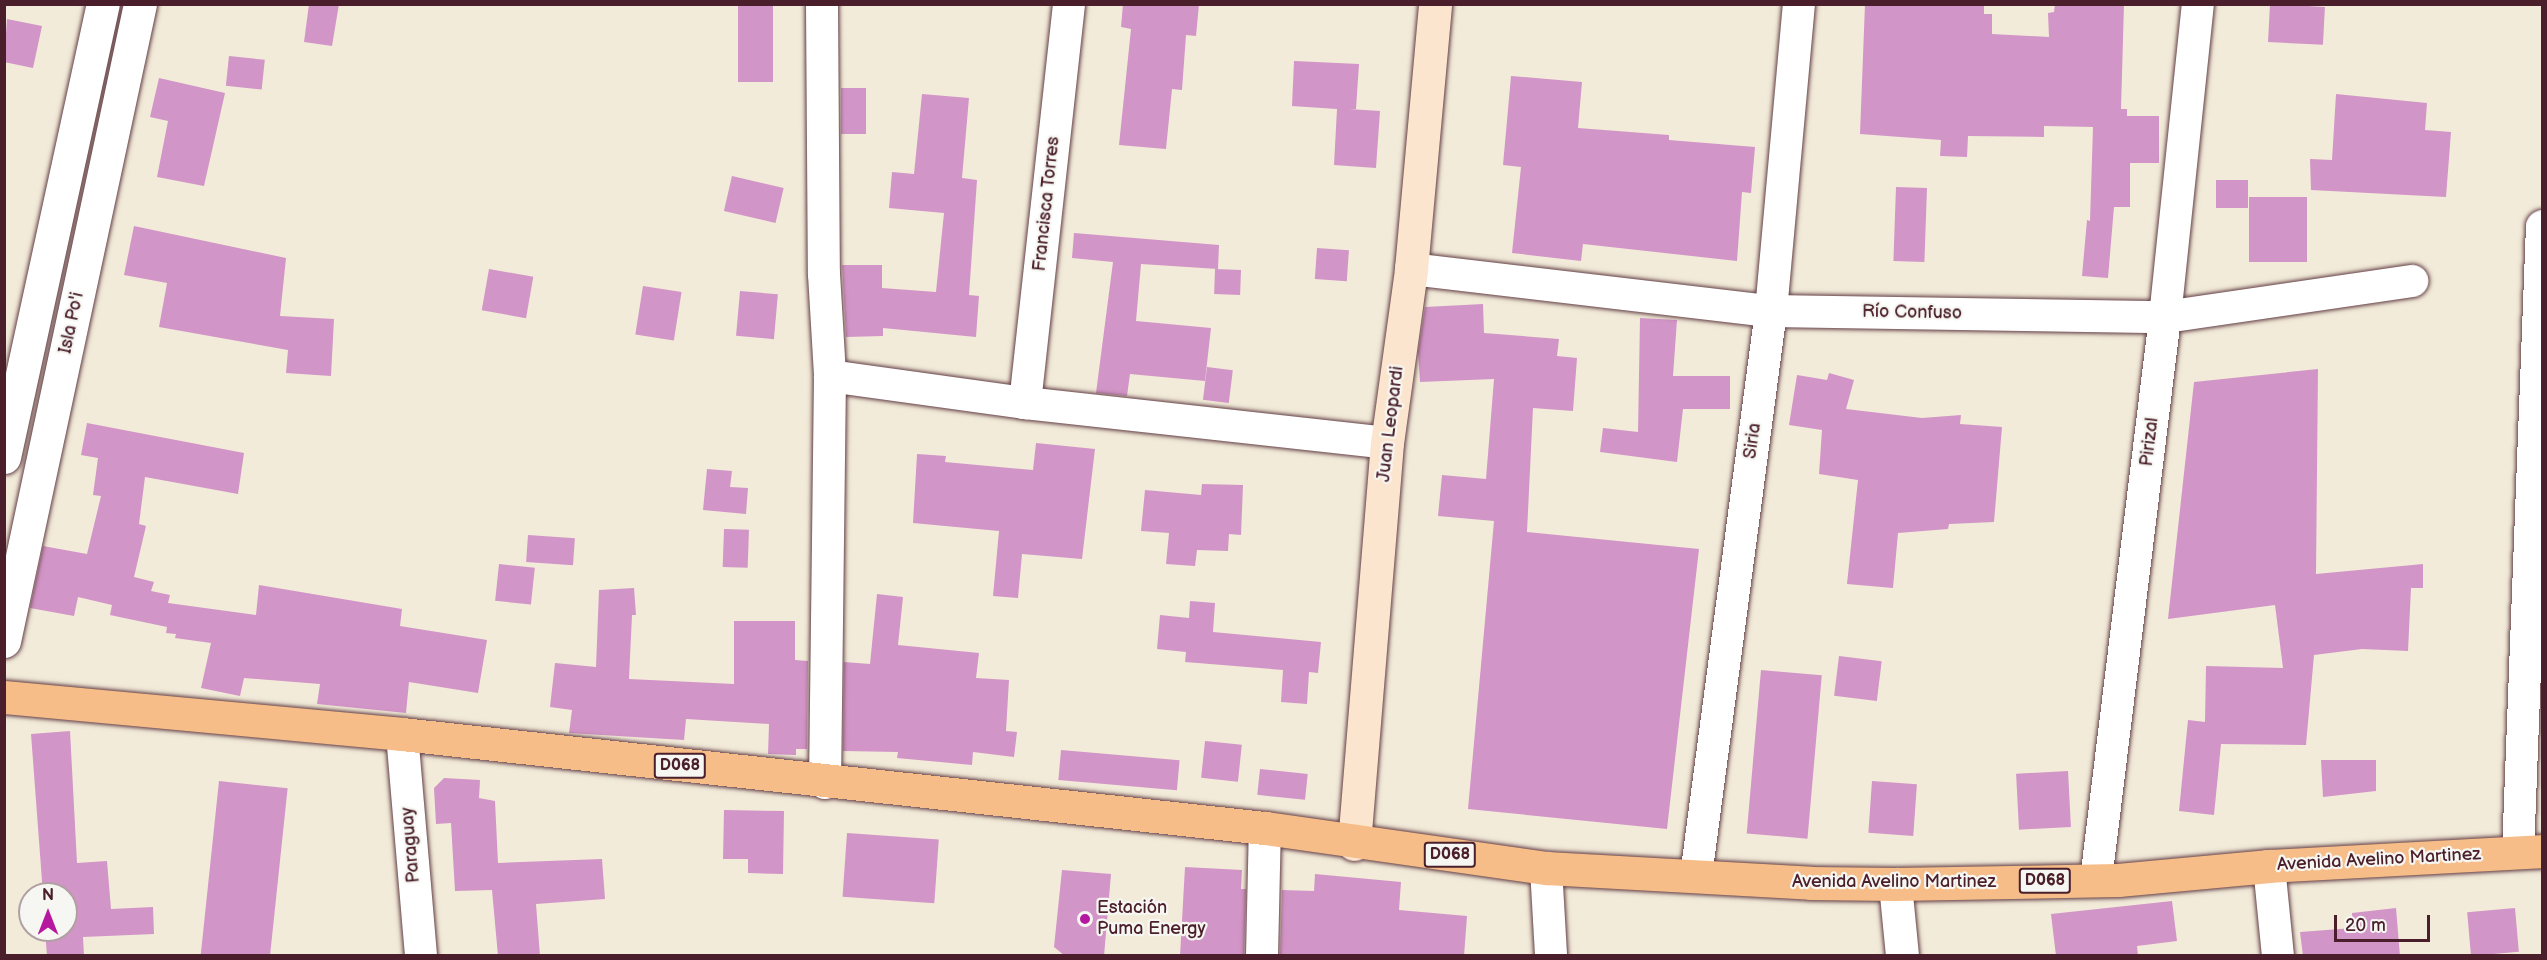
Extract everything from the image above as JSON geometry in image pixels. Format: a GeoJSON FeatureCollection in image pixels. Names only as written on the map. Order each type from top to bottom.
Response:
{"type":"FeatureCollection","features":[{"type":"Feature","properties":{"kind":"main road","name":"Juan Leopardi"},"geometry":{"type":"LineString","coordinates":[[1354,844],[1387,443],[1411,269],[1435,4]]}},
{"type":"Feature","properties":{"kind":"main road","name":"D068"},"geometry":{"type":"LineString","coordinates":[[4,697],[402,734],[825,783],[1265,828],[1354,844]]}},
{"type":"Feature","properties":{"kind":"main road","name":"Avenida Avelino Martinez"},"geometry":{"type":"LineString","coordinates":[[1354,844],[1546,868],[1895,884],[2097,880],[2269,866],[2530,852]]}},
{"type":"Feature","properties":{"kind":"street","name":"Isla Po'i"},"geometry":{"type":"LineString","coordinates":[[4,457],[103,4]]}},
{"type":"Feature","properties":{"kind":"street","name":"Isla Po'i"},"geometry":{"type":"LineString","coordinates":[[4,641],[140,4]]}},
{"type":"Feature","properties":{"kind":"street"},"geometry":{"type":"LineString","coordinates":[[822,4],[824,274],[830,376],[825,783]]}},
{"type":"Feature","properties":{"kind":"street","name":"Francisca Torres"},"geometry":{"type":"LineString","coordinates":[[1025,403],[1069,4]]}},
{"type":"Feature","properties":{"kind":"street","name":"Siria"},"geometry":{"type":"LineString","coordinates":[[1696,876],[1771,311],[1799,4]]}},
{"type":"Feature","properties":{"kind":"street","name":"Pirizal"},"geometry":{"type":"LineString","coordinates":[[2097,880],[2165,317],[2198,4]]}},
{"type":"Feature","properties":{"kind":"street"},"geometry":{"type":"LineString","coordinates":[[2530,852],[2542,226]]}},
{"type":"Feature","properties":{"kind":"street","name":"Río Confuso"},"geometry":{"type":"LineString","coordinates":[[1411,269],[1771,311],[2165,317],[2412,282]]}},
{"type":"Feature","properties":{"kind":"street"},"geometry":{"type":"LineString","coordinates":[[830,376],[1025,403],[1387,443]]}},
{"type":"Feature","properties":{"kind":"street","name":"Paraguay"},"geometry":{"type":"LineString","coordinates":[[402,734],[421,956]]}},
{"type":"Feature","properties":{"kind":"street"},"geometry":{"type":"LineString","coordinates":[[1262,956],[1265,828]]}},
{"type":"Feature","properties":{"kind":"street"},"geometry":{"type":"LineString","coordinates":[[2269,866],[2278,956]]}},
{"type":"Feature","properties":{"kind":"street"},"geometry":{"type":"LineString","coordinates":[[1546,868],[1551,956]]}},
{"type":"Feature","properties":{"kind":"street"},"geometry":{"type":"LineString","coordinates":[[1895,884],[1902,956]]}},
{"type":"Feature","properties":{"kind":"building"},"geometry":{"type":"Polygon","coordinates":[[[309,4],[339,4],[332,46],[304,42],[309,4]]]}},
{"type":"Feature","properties":{"kind":"building"},"geometry":{"type":"Polygon","coordinates":[[[738,4],[773,4],[773,82],[738,82],[738,4]]]}},
{"type":"Feature","properties":{"kind":"building"},"geometry":{"type":"Polygon","coordinates":[[[1123,4],[1199,4],[1196,36],[1186,35],[1182,90],[1172,89],[1166,149],[1119,145],[1131,29],[1121,27],[1123,4]]]}},
{"type":"Feature","properties":{"kind":"building"},"geometry":{"type":"Polygon","coordinates":[[[1865,4],[1984,4],[1984,14],[1992,14],[1992,34],[2049,37],[2048,13],[2054,12],[2055,4],[2124,4],[2121,109],[2127,109],[2127,116],[2159,116],[2159,163],[2130,163],[2130,207],[2114,207],[2108,278],[2082,276],[2087,220],[2090,221],[2093,127],[2044,126],[2044,137],[1968,136],[1967,157],[1940,156],[1941,140],[1860,134],[1865,4]]]}},
{"type":"Feature","properties":{"kind":"building"},"geometry":{"type":"Polygon","coordinates":[[[2270,4],[2325,7],[2323,45],[2268,42],[2270,4]]]}},
{"type":"Feature","properties":{"kind":"building"},"geometry":{"type":"Polygon","coordinates":[[[7,19],[42,26],[33,68],[4,62],[7,19]]]}},
{"type":"Feature","properties":{"kind":"building"},"geometry":{"type":"Polygon","coordinates":[[[229,56],[265,60],[262,90],[226,86],[229,56]]]}},
{"type":"Feature","properties":{"kind":"building"},"geometry":{"type":"Polygon","coordinates":[[[1294,61],[1359,64],[1356,109],[1349,109],[1380,111],[1376,168],[1334,165],[1337,109],[1292,106],[1294,61]]]}},
{"type":"Feature","properties":{"kind":"building"},"geometry":{"type":"Polygon","coordinates":[[[1511,76],[1582,82],[1578,128],[1669,135],[1669,140],[1755,147],[1751,193],[1742,192],[1737,261],[1583,244],[1581,261],[1512,253],[1521,167],[1503,165],[1511,76]]]}},
{"type":"Feature","properties":{"kind":"building"},"geometry":{"type":"Polygon","coordinates":[[[159,78],[225,93],[204,186],[157,177],[168,121],[150,117],[159,78]]]}},
{"type":"Feature","properties":{"kind":"building"},"geometry":{"type":"Polygon","coordinates":[[[841,88],[866,88],[866,134],[841,134],[841,88]]]}},
{"type":"Feature","properties":{"kind":"building"},"geometry":{"type":"Polygon","coordinates":[[[922,94],[969,98],[962,178],[977,180],[969,295],[979,296],[976,337],[883,328],[883,336],[846,337],[842,265],[882,265],[882,288],[936,292],[944,213],[889,208],[892,172],[914,174],[922,94]]]}},
{"type":"Feature","properties":{"kind":"building"},"geometry":{"type":"Polygon","coordinates":[[[2336,94],[2427,103],[2425,130],[2451,132],[2446,197],[2311,190],[2310,159],[2332,160],[2336,94]]]}},
{"type":"Feature","properties":{"kind":"building"},"geometry":{"type":"Polygon","coordinates":[[[732,176],[784,188],[776,223],[724,211],[732,176]]]}},
{"type":"Feature","properties":{"kind":"building"},"geometry":{"type":"Polygon","coordinates":[[[2216,180],[2248,180],[2248,208],[2216,208],[2216,180]]]}},
{"type":"Feature","properties":{"kind":"building"},"geometry":{"type":"Polygon","coordinates":[[[1896,187],[1927,188],[1924,262],[1893,261],[1896,187]]]}},
{"type":"Feature","properties":{"kind":"building"},"geometry":{"type":"Polygon","coordinates":[[[2249,197],[2307,197],[2307,262],[2249,262],[2249,197]]]}},
{"type":"Feature","properties":{"kind":"building"},"geometry":{"type":"Polygon","coordinates":[[[134,226],[286,258],[280,316],[334,319],[331,376],[286,373],[288,350],[159,327],[167,283],[124,275],[134,226]]]}},
{"type":"Feature","properties":{"kind":"building"},"geometry":{"type":"Polygon","coordinates":[[[1074,233],[1219,245],[1218,269],[1141,264],[1136,321],[1211,328],[1205,381],[1130,374],[1127,396],[1096,393],[1113,262],[1072,258],[1074,233]]]}},
{"type":"Feature","properties":{"kind":"building"},"geometry":{"type":"Polygon","coordinates":[[[1317,248],[1349,250],[1347,281],[1315,279],[1317,248]]]}},
{"type":"Feature","properties":{"kind":"building"},"geometry":{"type":"Polygon","coordinates":[[[489,269],[533,277],[526,318],[482,310],[489,269]]]}},
{"type":"Feature","properties":{"kind":"building"},"geometry":{"type":"Polygon","coordinates":[[[1215,269],[1241,270],[1240,295],[1214,294],[1215,269]]]}},
{"type":"Feature","properties":{"kind":"building"},"geometry":{"type":"Polygon","coordinates":[[[643,286],[682,292],[674,340],[635,334],[643,286]]]}},
{"type":"Feature","properties":{"kind":"building"},"geometry":{"type":"Polygon","coordinates":[[[740,291],[778,294],[774,339],[736,336],[740,291]]]}},
{"type":"Feature","properties":{"kind":"building"},"geometry":{"type":"Polygon","coordinates":[[[1483,304],[1484,333],[1559,339],[1557,356],[1577,358],[1573,411],[1533,408],[1527,532],[1699,549],[1667,829],[1468,809],[1494,521],[1438,516],[1442,475],[1486,479],[1494,379],[1420,382],[1418,352],[1425,307],[1483,304]]]}},
{"type":"Feature","properties":{"kind":"building"},"geometry":{"type":"Polygon","coordinates":[[[1640,318],[1677,320],[1673,376],[1730,376],[1730,409],[1683,409],[1677,462],[1600,452],[1603,428],[1638,432],[1640,318]]]}},
{"type":"Feature","properties":{"kind":"building"},"geometry":{"type":"Polygon","coordinates":[[[1207,367],[1233,370],[1229,403],[1203,400],[1207,367]]]}},
{"type":"Feature","properties":{"kind":"building"},"geometry":{"type":"Polygon","coordinates":[[[2318,369],[2316,574],[2423,564],[2423,588],[2411,588],[2408,651],[2362,649],[2314,655],[2306,745],[2221,744],[2214,815],[2179,811],[2188,720],[2205,722],[2206,666],[2283,668],[2275,605],[2168,619],[2194,382],[2318,369]]]}},
{"type":"Feature","properties":{"kind":"building"},"geometry":{"type":"Polygon","coordinates":[[[1829,373],[1854,380],[1846,409],[1922,418],[1961,415],[1960,424],[2002,427],[1994,522],[1949,524],[1948,529],[1898,533],[1893,588],[1847,584],[1858,480],[1819,474],[1822,430],[1789,425],[1797,375],[1827,380],[1829,373]]]}},
{"type":"Feature","properties":{"kind":"building"},"geometry":{"type":"Polygon","coordinates":[[[87,423],[244,453],[238,494],[145,477],[139,524],[146,526],[134,577],[154,582],[151,591],[170,595],[168,603],[256,615],[259,585],[402,609],[400,626],[487,640],[478,693],[409,682],[406,713],[317,704],[320,684],[244,678],[240,696],[201,688],[211,643],[175,638],[176,634],[166,633],[167,627],[110,615],[112,605],[78,597],[74,616],[30,608],[43,546],[87,554],[101,496],[93,495],[98,458],[81,455],[87,423]]]}},
{"type":"Feature","properties":{"kind":"building"},"geometry":{"type":"Polygon","coordinates":[[[1036,443],[1095,449],[1082,559],[1022,554],[1018,598],[993,596],[999,531],[913,523],[917,454],[946,456],[945,462],[1033,470],[1036,443]]]}},
{"type":"Feature","properties":{"kind":"building"},"geometry":{"type":"Polygon","coordinates":[[[707,469],[732,471],[730,487],[748,488],[746,514],[703,510],[707,469]]]}},
{"type":"Feature","properties":{"kind":"building"},"geometry":{"type":"Polygon","coordinates":[[[1202,484],[1243,485],[1241,535],[1229,534],[1228,551],[1197,550],[1195,566],[1166,564],[1169,533],[1141,531],[1145,490],[1201,495],[1202,484]]]}},
{"type":"Feature","properties":{"kind":"building"},"geometry":{"type":"Polygon","coordinates":[[[724,529],[749,530],[748,568],[723,567],[724,529]]]}},
{"type":"Feature","properties":{"kind":"building"},"geometry":{"type":"Polygon","coordinates":[[[528,535],[575,538],[573,565],[526,562],[528,535]]]}},
{"type":"Feature","properties":{"kind":"building"},"geometry":{"type":"Polygon","coordinates":[[[499,564],[535,568],[531,605],[495,601],[499,564]]]}},
{"type":"Feature","properties":{"kind":"building"},"geometry":{"type":"Polygon","coordinates":[[[634,588],[636,615],[632,615],[629,679],[734,684],[734,621],[795,621],[795,660],[808,661],[807,749],[796,749],[796,755],[768,754],[769,724],[686,719],[684,740],[569,733],[572,710],[550,707],[555,663],[596,667],[599,590],[634,588]]]}},
{"type":"Feature","properties":{"kind":"building"},"geometry":{"type":"Polygon","coordinates":[[[877,594],[903,597],[898,645],[979,653],[976,678],[1009,680],[1006,731],[1017,732],[1014,757],[973,752],[972,765],[897,758],[898,752],[843,751],[844,662],[870,664],[877,594]]]}},
{"type":"Feature","properties":{"kind":"building"},"geometry":{"type":"Polygon","coordinates":[[[1190,601],[1215,603],[1213,632],[1321,642],[1318,673],[1309,672],[1307,704],[1281,702],[1283,670],[1185,662],[1186,652],[1157,649],[1160,615],[1189,618],[1190,601]]]}},
{"type":"Feature","properties":{"kind":"building"},"geometry":{"type":"Polygon","coordinates":[[[1839,656],[1882,661],[1877,701],[1834,696],[1839,656]]]}},
{"type":"Feature","properties":{"kind":"building"},"geometry":{"type":"Polygon","coordinates":[[[1761,670],[1822,675],[1807,839],[1747,833],[1761,670]]]}},
{"type":"Feature","properties":{"kind":"building"},"geometry":{"type":"Polygon","coordinates":[[[70,731],[77,863],[107,861],[111,909],[153,907],[154,934],[83,937],[84,956],[47,956],[46,942],[78,942],[78,882],[42,882],[31,734],[70,731]]]}},
{"type":"Feature","properties":{"kind":"building"},"geometry":{"type":"Polygon","coordinates":[[[1205,741],[1242,745],[1238,782],[1201,778],[1205,741]]]}},
{"type":"Feature","properties":{"kind":"building"},"geometry":{"type":"Polygon","coordinates":[[[1061,750],[1180,760],[1177,790],[1058,780],[1061,750]]]}},
{"type":"Feature","properties":{"kind":"building"},"geometry":{"type":"Polygon","coordinates":[[[2321,760],[2376,760],[2376,791],[2323,797],[2321,760]]]}},
{"type":"Feature","properties":{"kind":"building"},"geometry":{"type":"Polygon","coordinates":[[[1260,769],[1308,774],[1305,800],[1257,795],[1260,769]]]}},
{"type":"Feature","properties":{"kind":"building"},"geometry":{"type":"Polygon","coordinates":[[[2068,771],[2071,827],[2019,830],[2016,774],[2068,771]]]}},
{"type":"Feature","properties":{"kind":"building"},"geometry":{"type":"Polygon","coordinates":[[[444,778],[480,780],[479,798],[495,801],[498,863],[602,859],[605,899],[536,904],[540,956],[498,956],[492,890],[455,891],[451,823],[436,824],[434,788],[444,778]]]}},
{"type":"Feature","properties":{"kind":"building"},"geometry":{"type":"Polygon","coordinates":[[[219,781],[288,788],[270,956],[201,955],[219,781]]]}},
{"type":"Feature","properties":{"kind":"building"},"geometry":{"type":"Polygon","coordinates":[[[1872,781],[1917,784],[1913,836],[1868,833],[1872,781]]]}},
{"type":"Feature","properties":{"kind":"building"},"geometry":{"type":"Polygon","coordinates":[[[724,810],[784,811],[783,874],[748,873],[748,859],[723,859],[724,810]]]}},
{"type":"Feature","properties":{"kind":"building"},"geometry":{"type":"Polygon","coordinates":[[[847,833],[939,839],[934,903],[843,897],[847,833]]]}},
{"type":"Feature","properties":{"kind":"building"},"geometry":{"type":"Polygon","coordinates":[[[1185,867],[1242,870],[1241,889],[1246,889],[1244,956],[1180,956],[1185,867]]]}},
{"type":"Feature","properties":{"kind":"building"},"geometry":{"type":"Polygon","coordinates":[[[1062,870],[1111,874],[1104,956],[1065,956],[1054,947],[1062,870]]]}},
{"type":"Feature","properties":{"kind":"building"},"geometry":{"type":"Polygon","coordinates":[[[1315,874],[1401,882],[1399,910],[1467,916],[1464,956],[1280,956],[1282,890],[1314,891],[1315,874]]]}},
{"type":"Feature","properties":{"kind":"building"},"geometry":{"type":"Polygon","coordinates":[[[2172,901],[2177,941],[2137,946],[2138,956],[2056,956],[2051,914],[2172,901]]]}},
{"type":"Feature","properties":{"kind":"building"},"geometry":{"type":"Polygon","coordinates":[[[2396,908],[2400,956],[2303,956],[2300,932],[2353,928],[2352,913],[2396,908]]]}},
{"type":"Feature","properties":{"kind":"building"},"geometry":{"type":"Polygon","coordinates":[[[2515,908],[2519,952],[2471,956],[2467,912],[2515,908]]]}},
{"type":"Feature","properties":{"kind":"place","name":"Estación Puma Energy"},"geometry":{"type":"Point","coordinates":[1085,919]}}]}
